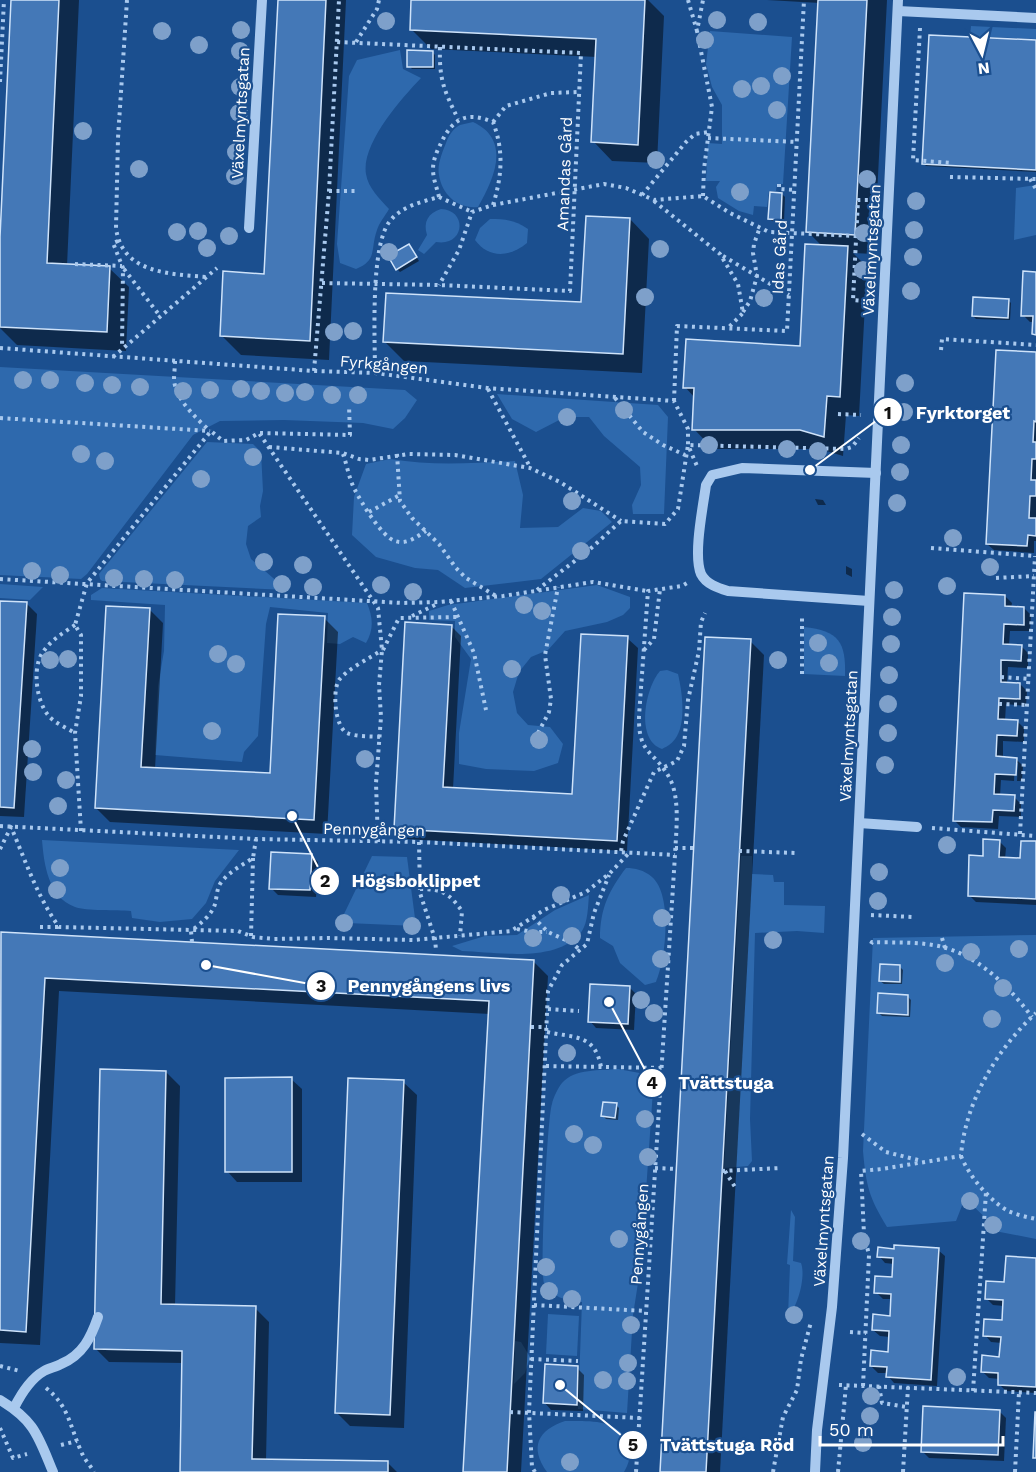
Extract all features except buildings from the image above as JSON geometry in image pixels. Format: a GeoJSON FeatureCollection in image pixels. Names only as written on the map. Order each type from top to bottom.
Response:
{"type":"FeatureCollection","features":[{"type":"Feature","properties":{"kind":"street","name":"Växelmyntsgatan"},"geometry":{"type":"LineString","coordinates":[[249,228],[262,0]]}},
{"type":"Feature","properties":{"kind":"street","name":"Växelmyntsgatan"},"geometry":{"type":"LineString","coordinates":[[815,1472],[821,1384],[832,1307],[843,1158],[898,6]]}},
{"type":"Feature","properties":{"kind":"street"},"geometry":{"type":"LineString","coordinates":[[898,6],[921,12],[1036,18]]}},
{"type":"Feature","properties":{"kind":"street"},"geometry":{"type":"LineString","coordinates":[[869,601],[728,591],[712,586],[701,575],[698,559],[706,485],[712,476],[742,468],[876,473]]}},
{"type":"Feature","properties":{"kind":"street"},"geometry":{"type":"LineString","coordinates":[[859,824],[917,827]]}},
{"type":"Feature","properties":{"kind":"street"},"geometry":{"type":"LineString","coordinates":[[14,1408],[23,1391],[34,1379],[44,1371],[63,1364],[78,1354],[90,1340],[98,1317]]}},
{"type":"Feature","properties":{"kind":"street"},"geometry":{"type":"LineString","coordinates":[[0,1400],[27,1418],[35,1430],[53,1472]]}},
{"type":"Feature","properties":{"kind":"path"},"geometry":{"type":"LineString","coordinates":[[0,82],[4,0]]}},
{"type":"Feature","properties":{"kind":"path"},"geometry":{"type":"LineString","coordinates":[[127,0],[118,149],[116,228],[118,241],[132,258],[147,268],[169,274],[207,277]]}},
{"type":"Feature","properties":{"kind":"path"},"geometry":{"type":"LineString","coordinates":[[314,371],[330,191],[339,0]]}},
{"type":"Feature","properties":{"kind":"path"},"geometry":{"type":"LineString","coordinates":[[356,43],[377,9],[379,0]]}},
{"type":"Feature","properties":{"kind":"path"},"geometry":{"type":"LineString","coordinates":[[688,0],[705,64],[712,107],[703,196]]}},
{"type":"Feature","properties":{"kind":"path"},"geometry":{"type":"LineString","coordinates":[[697,31],[703,0]]}},
{"type":"Feature","properties":{"kind":"path","name":"Idas Gård"},"geometry":{"type":"LineString","coordinates":[[674,401],[678,326],[787,331],[804,0]]}},
{"type":"Feature","properties":{"kind":"path"},"geometry":{"type":"LineString","coordinates":[[921,12],[913,160],[951,163]]}},
{"type":"Feature","properties":{"kind":"path","name":"Amandas Gård"},"geometry":{"type":"LineString","coordinates":[[322,283],[570,291],[581,53],[337,42]]}},
{"type":"Feature","properties":{"kind":"path"},"geometry":{"type":"LineString","coordinates":[[440,47],[442,86],[458,119]]}},
{"type":"Feature","properties":{"kind":"path"},"geometry":{"type":"LineString","coordinates":[[494,122],[506,106],[551,93],[579,92]]}},
{"type":"Feature","properties":{"kind":"path"},"geometry":{"type":"LineString","coordinates":[[494,122],[476,117],[458,119],[445,135],[434,159],[433,171],[440,197],[454,206],[472,212],[494,205],[604,184],[626,189],[654,200],[720,254],[789,294]]}},
{"type":"Feature","properties":{"kind":"path"},"geometry":{"type":"LineString","coordinates":[[494,122],[501,144],[502,160],[494,205]]}},
{"type":"Feature","properties":{"kind":"path"},"geometry":{"type":"LineString","coordinates":[[642,195],[686,141],[695,134],[709,132]]}},
{"type":"Feature","properties":{"kind":"path"},"geometry":{"type":"LineString","coordinates":[[708,138],[797,142]]}},
{"type":"Feature","properties":{"kind":"path"},"geometry":{"type":"LineString","coordinates":[[950,177],[1036,179]]}},
{"type":"Feature","properties":{"kind":"path"},"geometry":{"type":"LineString","coordinates":[[1030,179],[1036,189]]}},
{"type":"Feature","properties":{"kind":"path"},"geometry":{"type":"LineString","coordinates":[[779,184],[779,189],[795,190]]}},
{"type":"Feature","properties":{"kind":"path"},"geometry":{"type":"LineString","coordinates":[[330,191],[355,191]]}},
{"type":"Feature","properties":{"kind":"path"},"geometry":{"type":"LineString","coordinates":[[654,200],[703,196],[730,213],[769,232],[856,236]]}},
{"type":"Feature","properties":{"kind":"path"},"geometry":{"type":"LineString","coordinates":[[375,374],[376,284],[379,244],[383,232],[390,221],[406,208],[440,197]]}},
{"type":"Feature","properties":{"kind":"path"},"geometry":{"type":"LineString","coordinates":[[858,200],[853,300],[868,301],[867,312]]}},
{"type":"Feature","properties":{"kind":"path"},"geometry":{"type":"LineString","coordinates":[[439,285],[459,250],[472,212]]}},
{"type":"Feature","properties":{"kind":"path"},"geometry":{"type":"LineString","coordinates":[[727,328],[743,313],[750,302],[758,276],[753,253],[760,227]]}},
{"type":"Feature","properties":{"kind":"path"},"geometry":{"type":"LineString","coordinates":[[118,241],[113,243],[123,267],[160,316]]}},
{"type":"Feature","properties":{"kind":"path"},"geometry":{"type":"LineString","coordinates":[[720,254],[738,284],[743,313]]}},
{"type":"Feature","properties":{"kind":"path"},"geometry":{"type":"LineString","coordinates":[[75,264],[123,267]]}},
{"type":"Feature","properties":{"kind":"path"},"geometry":{"type":"LineString","coordinates":[[122,348],[123,267]]}},
{"type":"Feature","properties":{"kind":"path"},"geometry":{"type":"LineString","coordinates":[[112,357],[217,268]]}},
{"type":"Feature","properties":{"kind":"path"},"geometry":{"type":"LineString","coordinates":[[941,350],[942,339],[1036,345]]}},
{"type":"Feature","properties":{"kind":"path","name":"Fyrkgången"},"geometry":{"type":"LineString","coordinates":[[0,348],[375,374],[487,388],[674,401]]}},
{"type":"Feature","properties":{"kind":"path"},"geometry":{"type":"LineString","coordinates":[[175,361],[174,382],[186,406],[223,441],[246,440],[259,433],[350,435],[349,405]]}},
{"type":"Feature","properties":{"kind":"path"},"geometry":{"type":"LineString","coordinates":[[487,388],[530,468]]}},
{"type":"Feature","properties":{"kind":"path"},"geometry":{"type":"LineString","coordinates":[[614,397],[643,432],[685,455]]}},
{"type":"Feature","properties":{"kind":"path"},"geometry":{"type":"LineString","coordinates":[[269,447],[343,453],[359,459],[397,454],[455,456],[530,468],[560,482],[621,521],[665,524],[678,509],[688,445],[688,429],[674,401]]}},
{"type":"Feature","properties":{"kind":"path"},"geometry":{"type":"LineString","coordinates":[[838,414],[861,415],[861,409]]}},
{"type":"Feature","properties":{"kind":"path"},"geometry":{"type":"LineString","coordinates":[[0,418],[211,431]]}},
{"type":"Feature","properties":{"kind":"path"},"geometry":{"type":"LineString","coordinates":[[75,733],[48,716],[42,705],[37,670],[39,659],[52,641],[75,625],[87,583],[211,431]]}},
{"type":"Feature","properties":{"kind":"path"},"geometry":{"type":"LineString","coordinates":[[259,433],[378,608],[382,651],[379,685],[380,737],[376,783],[378,842]]}},
{"type":"Feature","properties":{"kind":"path"},"geometry":{"type":"LineString","coordinates":[[688,445],[846,449],[852,447]]}},
{"type":"Feature","properties":{"kind":"path"},"geometry":{"type":"LineString","coordinates":[[688,445],[706,485]]}},
{"type":"Feature","properties":{"kind":"path"},"geometry":{"type":"LineString","coordinates":[[343,453],[354,488],[386,536],[395,541],[410,541],[426,531]]}},
{"type":"Feature","properties":{"kind":"path"},"geometry":{"type":"LineString","coordinates":[[397,454],[400,501],[412,518],[439,544],[466,578],[497,596]]}},
{"type":"Feature","properties":{"kind":"path"},"geometry":{"type":"LineString","coordinates":[[369,512],[398,496]]}},
{"type":"Feature","properties":{"kind":"path"},"geometry":{"type":"LineString","coordinates":[[537,591],[621,521]]}},
{"type":"Feature","properties":{"kind":"path"},"geometry":{"type":"LineString","coordinates":[[931,548],[1036,556],[1020,834]]}},
{"type":"Feature","properties":{"kind":"path"},"geometry":{"type":"LineString","coordinates":[[0,579],[402,603],[497,596],[593,582],[648,591],[682,586],[701,575]]}},
{"type":"Feature","properties":{"kind":"path"},"geometry":{"type":"LineString","coordinates":[[996,578],[1034,576]]}},
{"type":"Feature","properties":{"kind":"path"},"geometry":{"type":"LineString","coordinates":[[538,733],[549,712],[551,699],[545,655],[558,587]]}},
{"type":"Feature","properties":{"kind":"path"},"geometry":{"type":"LineString","coordinates":[[644,650],[654,639],[660,589]]}},
{"type":"Feature","properties":{"kind":"path","name":"Pennygången"},"geometry":{"type":"LineString","coordinates":[[636,1472],[675,855],[676,795],[664,768],[644,748],[639,732],[648,591]]}},
{"type":"Feature","properties":{"kind":"path"},"geometry":{"type":"LineString","coordinates":[[451,601],[474,653],[486,710]]}},
{"type":"Feature","properties":{"kind":"path"},"geometry":{"type":"LineString","coordinates":[[411,617],[439,602]]}},
{"type":"Feature","properties":{"kind":"path"},"geometry":{"type":"LineString","coordinates":[[621,851],[623,841],[654,772],[676,761],[684,746],[688,700],[699,651],[701,622],[705,613]]}},
{"type":"Feature","properties":{"kind":"path"},"geometry":{"type":"LineString","coordinates":[[380,737],[349,734],[344,731],[337,717],[336,689],[339,680],[382,651],[399,618],[458,617]]}},
{"type":"Feature","properties":{"kind":"path"},"geometry":{"type":"LineString","coordinates":[[802,617],[802,674]]}},
{"type":"Feature","properties":{"kind":"path"},"geometry":{"type":"LineString","coordinates":[[75,625],[81,634],[82,666],[81,696],[75,733],[81,831]]}},
{"type":"Feature","properties":{"kind":"path"},"geometry":{"type":"LineString","coordinates":[[1001,677],[1029,679]]}},
{"type":"Feature","properties":{"kind":"path"},"geometry":{"type":"LineString","coordinates":[[999,704],[1028,705]]}},
{"type":"Feature","properties":{"kind":"path","name":"Pennygången"},"geometry":{"type":"LineString","coordinates":[[0,826],[256,839],[419,842],[675,855]]}},
{"type":"Feature","properties":{"kind":"path"},"geometry":{"type":"LineString","coordinates":[[0,849],[11,827]]}},
{"type":"Feature","properties":{"kind":"path"},"geometry":{"type":"LineString","coordinates":[[11,827],[44,906],[59,927]]}},
{"type":"Feature","properties":{"kind":"path"},"geometry":{"type":"LineString","coordinates":[[933,828],[1036,836]]}},
{"type":"Feature","properties":{"kind":"path"},"geometry":{"type":"LineString","coordinates":[[251,936],[253,858],[256,839]]}},
{"type":"Feature","properties":{"kind":"path"},"geometry":{"type":"LineString","coordinates":[[419,842],[420,889],[423,909],[435,939],[436,950]]}},
{"type":"Feature","properties":{"kind":"path"},"geometry":{"type":"LineString","coordinates":[[675,848],[693,848]]}},
{"type":"Feature","properties":{"kind":"path"},"geometry":{"type":"LineString","coordinates":[[739,850],[796,853]]}},
{"type":"Feature","properties":{"kind":"path"},"geometry":{"type":"LineString","coordinates":[[40,927],[238,931],[251,936],[274,939],[413,940],[499,933],[517,928],[532,916],[586,892],[610,873],[630,852]]}},
{"type":"Feature","properties":{"kind":"path"},"geometry":{"type":"LineString","coordinates":[[191,931],[201,924],[215,906],[217,890],[221,882],[233,870],[253,858]]}},
{"type":"Feature","properties":{"kind":"path"},"geometry":{"type":"LineString","coordinates":[[535,1472],[532,1467],[529,1412],[548,991],[562,965],[587,944],[594,913],[604,883],[610,873]]}},
{"type":"Feature","properties":{"kind":"path"},"geometry":{"type":"LineString","coordinates":[[420,889],[437,889],[447,893],[460,907],[462,910],[460,936]]}},
{"type":"Feature","properties":{"kind":"path"},"geometry":{"type":"LineString","coordinates":[[854,914],[913,917]]}},
{"type":"Feature","properties":{"kind":"path"},"geometry":{"type":"LineString","coordinates":[[532,916],[548,932],[572,943],[580,950]]}},
{"type":"Feature","properties":{"kind":"path"},"geometry":{"type":"LineString","coordinates":[[517,928],[532,932],[548,932]]}},
{"type":"Feature","properties":{"kind":"path"},"geometry":{"type":"LineString","coordinates":[[191,931],[192,942]]}},
{"type":"Feature","properties":{"kind":"path"},"geometry":{"type":"LineString","coordinates":[[942,938],[945,948]]}},
{"type":"Feature","properties":{"kind":"path"},"geometry":{"type":"LineString","coordinates":[[872,942],[931,945],[945,948],[974,962],[1011,990],[1034,1015],[1017,1030],[986,1079],[963,1137],[961,1156],[969,1171],[986,1192],[1009,1211],[1036,1219]]}},
{"type":"Feature","properties":{"kind":"path"},"geometry":{"type":"LineString","coordinates":[[548,1009],[579,1011]]}},
{"type":"Feature","properties":{"kind":"path"},"geometry":{"type":"LineString","coordinates":[[531,1027],[589,1042],[596,1049],[601,1067]]}},
{"type":"Feature","properties":{"kind":"path"},"geometry":{"type":"LineString","coordinates":[[546,1066],[662,1068]]}},
{"type":"Feature","properties":{"kind":"path"},"geometry":{"type":"LineString","coordinates":[[862,1134],[886,1152],[923,1161]]}},
{"type":"Feature","properties":{"kind":"path"},"geometry":{"type":"LineString","coordinates":[[863,1386],[869,1255],[864,1234],[861,1171],[961,1156]]}},
{"type":"Feature","properties":{"kind":"path"},"geometry":{"type":"LineString","coordinates":[[656,1168],[676,1169]]}},
{"type":"Feature","properties":{"kind":"path"},"geometry":{"type":"LineString","coordinates":[[735,1187],[723,1171],[781,1168]]}},
{"type":"Feature","properties":{"kind":"path"},"geometry":{"type":"LineString","coordinates":[[973,1391],[986,1192]]}},
{"type":"Feature","properties":{"kind":"path"},"geometry":{"type":"LineString","coordinates":[[534,1305],[646,1311]]}},
{"type":"Feature","properties":{"kind":"path"},"geometry":{"type":"LineString","coordinates":[[773,1472],[783,1417],[797,1390],[801,1359],[813,1315]]}},
{"type":"Feature","properties":{"kind":"path"},"geometry":{"type":"LineString","coordinates":[[850,1332],[866,1333]]}},
{"type":"Feature","properties":{"kind":"path"},"geometry":{"type":"LineString","coordinates":[[531,1359],[578,1361]]}},
{"type":"Feature","properties":{"kind":"path"},"geometry":{"type":"LineString","coordinates":[[0,1366],[21,1371],[51,1393],[65,1409],[81,1452],[94,1472]]}},
{"type":"Feature","properties":{"kind":"path"},"geometry":{"type":"LineString","coordinates":[[821,1384],[1036,1394]]}},
{"type":"Feature","properties":{"kind":"path"},"geometry":{"type":"LineString","coordinates":[[838,1472],[846,1385]]}},
{"type":"Feature","properties":{"kind":"path"},"geometry":{"type":"LineString","coordinates":[[879,1386],[882,1403],[907,1407]]}},
{"type":"Feature","properties":{"kind":"path"},"geometry":{"type":"LineString","coordinates":[[903,1472],[908,1387]]}},
{"type":"Feature","properties":{"kind":"path"},"geometry":{"type":"LineString","coordinates":[[1015,1472],[1019,1392]]}},
{"type":"Feature","properties":{"kind":"path"},"geometry":{"type":"LineString","coordinates":[[510,1412],[640,1418]]}},
{"type":"Feature","properties":{"kind":"shaded area"},"geometry":{"type":"Polygon","coordinates":[[[971,26],[1036,29],[1036,39],[970,36],[971,26]]]}},
{"type":"Feature","properties":{"kind":"shaded area"},"geometry":{"type":"Polygon","coordinates":[[[710,31],[792,37],[783,184],[777,184],[776,191],[769,191],[767,207],[754,206],[753,215],[739,211],[718,198],[716,187],[720,181],[706,181],[708,143],[722,144],[722,105],[712,87],[706,64],[710,31]]]}},
{"type":"Feature","properties":{"kind":"shaded area"},"geometry":{"type":"Polygon","coordinates":[[[400,50],[403,69],[421,78],[384,123],[370,149],[366,162],[367,179],[375,193],[389,209],[378,227],[368,262],[356,269],[340,263],[337,244],[349,76],[357,60],[400,50]]]}},
{"type":"Feature","properties":{"kind":"shaded area"},"geometry":{"type":"Polygon","coordinates":[[[473,122],[485,130],[496,149],[494,173],[478,207],[464,206],[452,199],[444,189],[439,171],[439,163],[451,133],[460,125],[473,122]]]}},
{"type":"Feature","properties":{"kind":"shaded area"},"geometry":{"type":"Polygon","coordinates":[[[1036,185],[1036,235],[1014,240],[1016,188],[1036,185]]]}},
{"type":"Feature","properties":{"kind":"shaded area"},"geometry":{"type":"Polygon","coordinates":[[[441,209],[456,215],[460,228],[453,239],[436,242],[424,254],[418,250],[427,235],[426,222],[433,213],[441,209]]]}},
{"type":"Feature","properties":{"kind":"shaded area"},"geometry":{"type":"Polygon","coordinates":[[[490,219],[510,221],[528,229],[527,243],[507,253],[493,253],[487,250],[475,240],[480,228],[490,219]]]}},
{"type":"Feature","properties":{"kind":"shaded area"},"geometry":{"type":"Polygon","coordinates":[[[0,367],[405,390],[417,400],[405,418],[393,429],[363,423],[284,420],[220,421],[193,435],[81,579],[0,575],[0,367]]]}},
{"type":"Feature","properties":{"kind":"shaded area"},"geometry":{"type":"Polygon","coordinates":[[[497,394],[658,405],[668,417],[664,514],[633,514],[632,505],[641,485],[640,467],[604,436],[589,417],[565,417],[536,432],[512,419],[497,394]]]}},
{"type":"Feature","properties":{"kind":"shaded area"},"geometry":{"type":"Polygon","coordinates":[[[207,442],[253,444],[261,452],[263,491],[260,506],[261,517],[248,526],[246,544],[251,559],[287,590],[102,581],[99,574],[207,442]]]}},
{"type":"Feature","properties":{"kind":"shaded area"},"geometry":{"type":"Polygon","coordinates":[[[390,459],[437,463],[515,461],[523,495],[520,528],[558,527],[583,508],[601,511],[612,522],[541,579],[465,588],[438,570],[415,568],[376,557],[352,535],[354,497],[366,464],[390,459]]]}},
{"type":"Feature","properties":{"kind":"shaded area"},"geometry":{"type":"Polygon","coordinates":[[[0,584],[43,587],[30,600],[0,598],[0,584]]]}},
{"type":"Feature","properties":{"kind":"shaded area"},"geometry":{"type":"Polygon","coordinates":[[[597,585],[630,597],[630,608],[623,615],[607,622],[565,631],[548,650],[531,657],[519,672],[513,692],[517,713],[528,725],[550,727],[563,744],[558,763],[534,771],[486,769],[459,764],[459,733],[471,659],[455,637],[455,621],[429,620],[429,611],[448,605],[597,585]]]}},
{"type":"Feature","properties":{"kind":"shaded area"},"geometry":{"type":"Polygon","coordinates":[[[102,588],[367,603],[371,628],[366,643],[353,637],[340,644],[327,643],[328,613],[270,607],[266,624],[258,736],[244,752],[242,762],[155,755],[158,686],[164,651],[165,605],[91,600],[91,595],[102,588]]]}},
{"type":"Feature","properties":{"kind":"shaded area"},"geometry":{"type":"Polygon","coordinates":[[[804,627],[833,635],[838,640],[844,655],[845,676],[804,674],[804,627]]]}},
{"type":"Feature","properties":{"kind":"shaded area"},"geometry":{"type":"Polygon","coordinates":[[[667,670],[678,674],[682,697],[682,722],[674,741],[662,749],[654,744],[648,735],[645,713],[650,689],[655,679],[660,671],[667,670]]]}},
{"type":"Feature","properties":{"kind":"shaded area"},"geometry":{"type":"Polygon","coordinates":[[[42,840],[239,850],[215,881],[206,903],[192,919],[160,922],[132,918],[131,911],[86,909],[66,902],[53,888],[49,879],[42,840]]]}},
{"type":"Feature","properties":{"kind":"shaded area"},"geometry":{"type":"Polygon","coordinates":[[[372,856],[407,857],[416,926],[347,923],[344,914],[372,856]]]}},
{"type":"Feature","properties":{"kind":"shaded area"},"geometry":{"type":"Polygon","coordinates":[[[741,856],[752,856],[752,874],[773,875],[774,882],[784,882],[784,905],[825,906],[824,933],[797,931],[755,933],[750,1119],[752,1161],[748,1166],[724,1168],[741,856]]]}},
{"type":"Feature","properties":{"kind":"shaded area"},"geometry":{"type":"Polygon","coordinates":[[[626,868],[639,870],[652,877],[659,886],[663,898],[666,928],[663,959],[656,982],[645,985],[620,963],[613,946],[600,938],[607,900],[626,868]]]}},
{"type":"Feature","properties":{"kind":"shaded area"},"geometry":{"type":"Polygon","coordinates":[[[589,895],[587,919],[582,931],[571,941],[558,948],[543,952],[509,954],[462,951],[452,946],[485,936],[517,935],[555,910],[589,895]]]}},
{"type":"Feature","properties":{"kind":"shaded area"},"geometry":{"type":"Polygon","coordinates":[[[1036,935],[1036,1239],[1000,1232],[965,1198],[956,1221],[887,1227],[869,1191],[863,1151],[873,938],[1036,935]]]}},
{"type":"Feature","properties":{"kind":"shaded area"},"geometry":{"type":"Polygon","coordinates":[[[618,1069],[645,1074],[652,1082],[653,1090],[641,1264],[633,1315],[627,1413],[578,1409],[582,1302],[555,1295],[544,1283],[543,1274],[546,1165],[553,1099],[567,1078],[588,1071],[618,1069]]]}},
{"type":"Feature","properties":{"kind":"shaded area"},"geometry":{"type":"Polygon","coordinates":[[[791,1210],[795,1217],[793,1261],[801,1263],[802,1283],[798,1299],[788,1316],[790,1265],[787,1264],[791,1210]]]}},
{"type":"Feature","properties":{"kind":"shaded area"},"geometry":{"type":"Polygon","coordinates":[[[548,1314],[579,1316],[577,1356],[546,1354],[548,1314]]]}},
{"type":"Feature","properties":{"kind":"shaded area"},"geometry":{"type":"Polygon","coordinates":[[[515,1341],[521,1342],[530,1357],[525,1373],[514,1384],[515,1341]]]}},
{"type":"Feature","properties":{"kind":"shaded area"},"geometry":{"type":"Polygon","coordinates":[[[565,1421],[601,1423],[617,1429],[624,1436],[630,1451],[629,1462],[624,1472],[547,1472],[538,1455],[539,1440],[548,1429],[565,1421]]]}},
{"type":"Feature","properties":{"kind":"place","name":"Fyrktorget"},"geometry":{"type":"Point","coordinates":[810,470]}},
{"type":"Feature","properties":{"kind":"place","name":"Högsboklippet"},"geometry":{"type":"Point","coordinates":[292,816]}},
{"type":"Feature","properties":{"kind":"place","name":"Pennygångens livs"},"geometry":{"type":"Point","coordinates":[206,965]}},
{"type":"Feature","properties":{"kind":"place","name":"Tvättstuga"},"geometry":{"type":"Point","coordinates":[609,1002]}},
{"type":"Feature","properties":{"kind":"place","name":"Tvättstuga Röd"},"geometry":{"type":"Point","coordinates":[560,1385]}}]}
